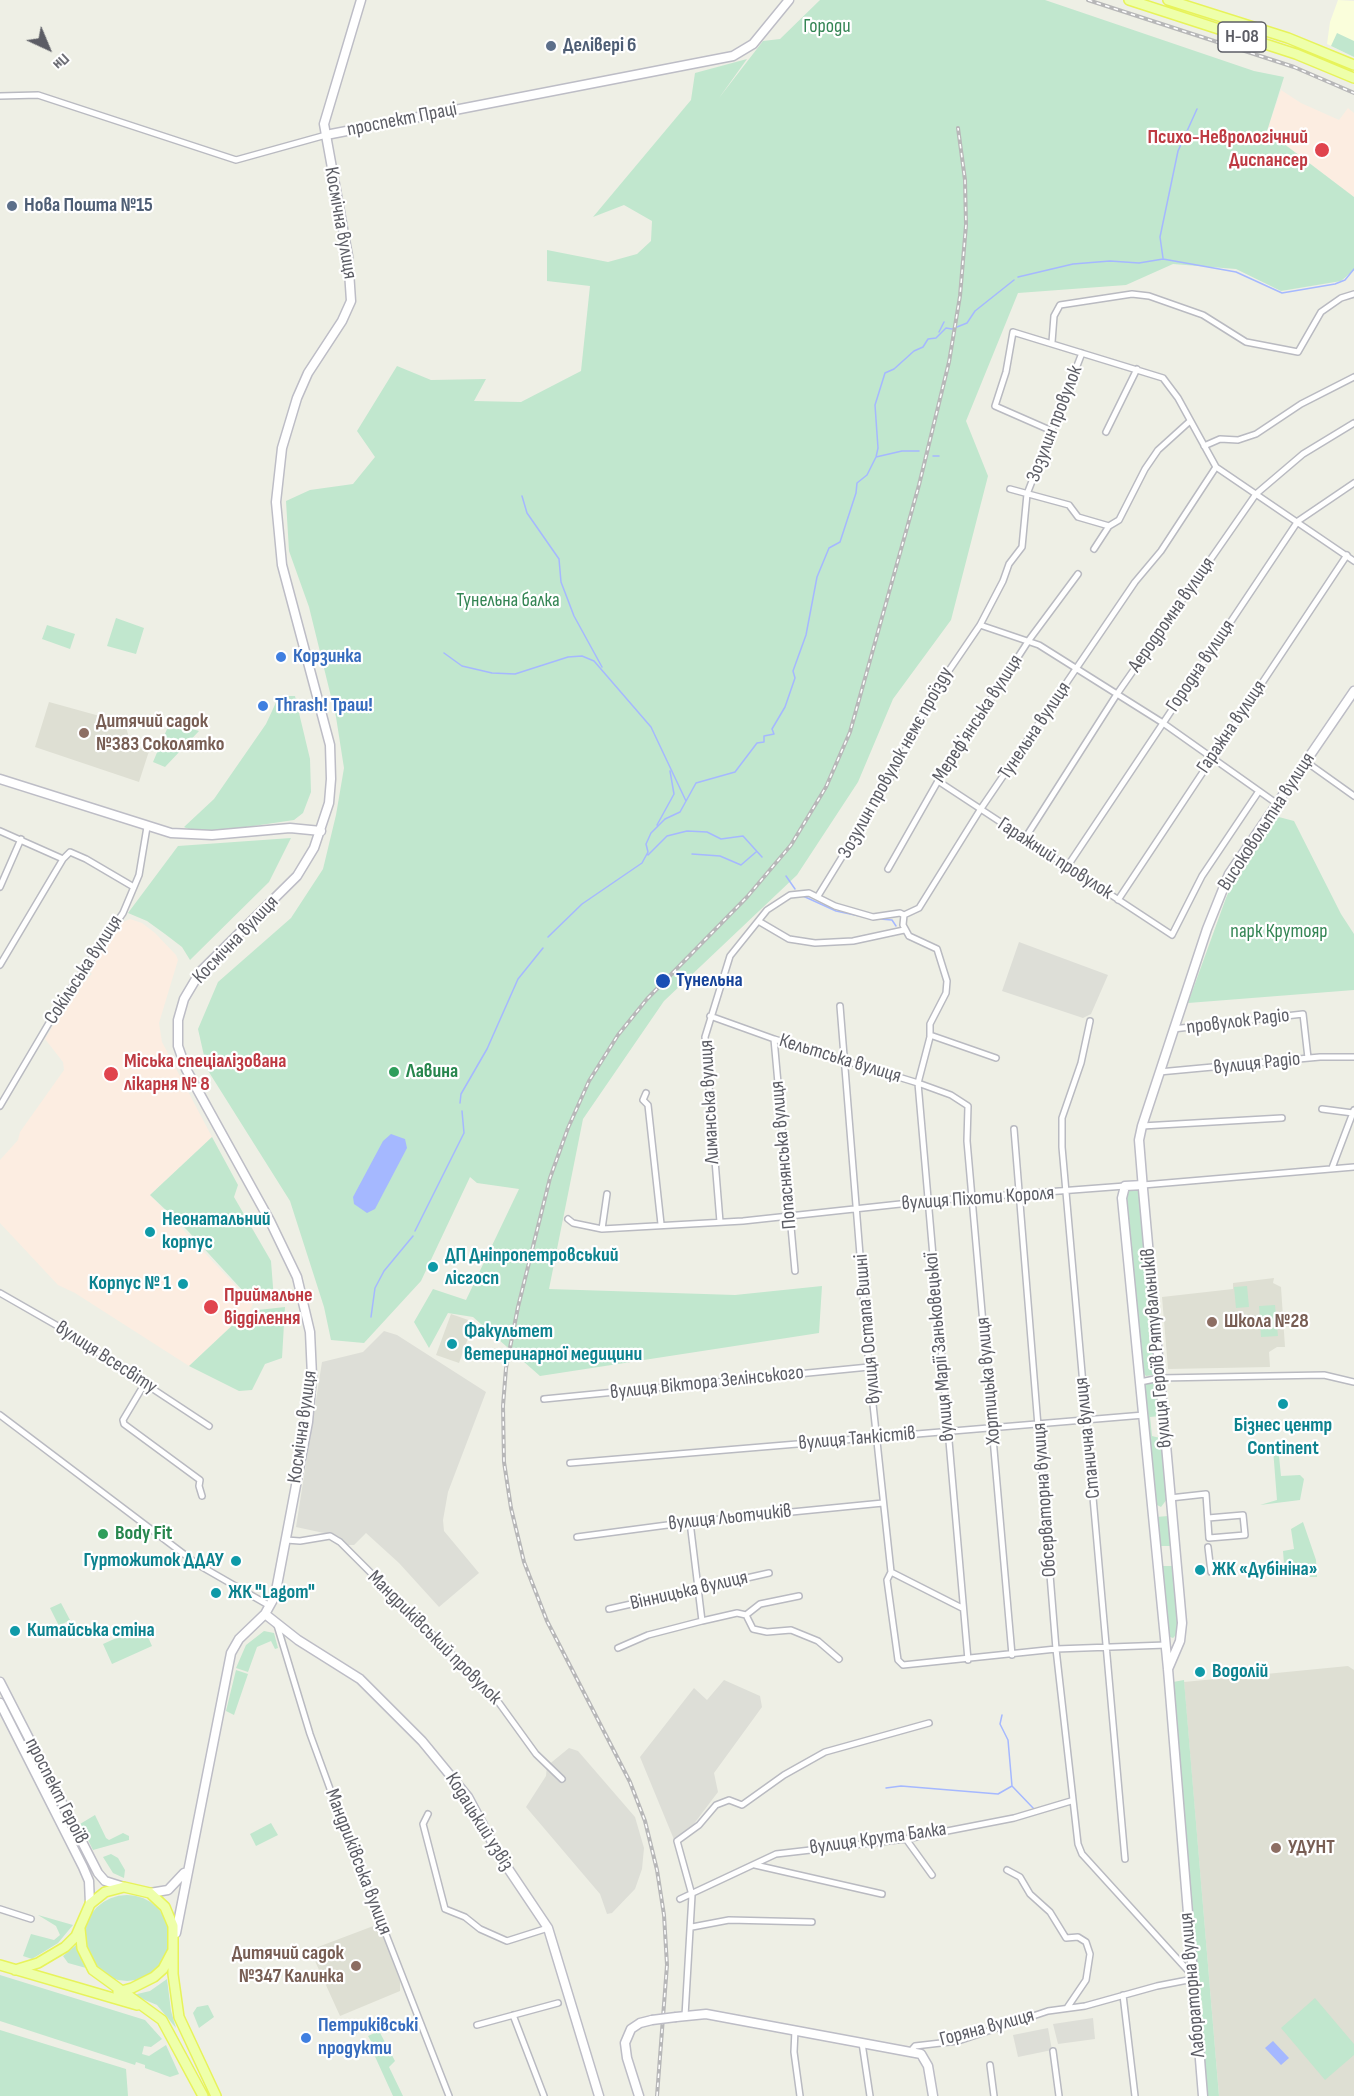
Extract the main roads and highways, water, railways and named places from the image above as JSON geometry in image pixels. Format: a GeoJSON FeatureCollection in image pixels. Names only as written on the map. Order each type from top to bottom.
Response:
{"type":"FeatureCollection","features":[{"type":"Feature","properties":{"kind":"main road","name":"Космічна вулиця"},"geometry":{"type":"LineString","coordinates":[[175,1936],[231,1653],[236,1642],[271,1606],[286,1540],[312,1385],[310,1332],[303,1297],[281,1242],[183,1062],[178,1046],[178,1020],[181,1006],[195,979],[297,876],[321,831],[330,787],[330,745],[282,565],[276,502],[282,448],[297,398],[308,373],[342,321],[351,301],[348,256],[326,135],[326,112],[362,0]]}},
{"type":"Feature","properties":{"kind":"main road","name":"проспект Праці"},"geometry":{"type":"LineString","coordinates":[[326,135],[727,57],[753,44],[789,0]]}},
{"type":"Feature","properties":{"kind":"main road","name":"Н-08"},"geometry":{"type":"LineString","coordinates":[[1129,0],[1296,54],[1354,78]]}},
{"type":"Feature","properties":{"kind":"main road","name":"Н-08"},"geometry":{"type":"LineString","coordinates":[[1168,0],[1288,38],[1354,65]]}},
{"type":"Feature","properties":{"kind":"main road","name":"Високовольтна вулиця"},"geometry":{"type":"LineString","coordinates":[[1173,1029],[1220,892],[1233,866],[1354,691]]}},
{"type":"Feature","properties":{"kind":"main road"},"geometry":{"type":"LineString","coordinates":[[0,779],[147,826],[191,835],[290,828],[321,831]]}},
{"type":"Feature","properties":{"kind":"main road","name":"вулиця Героїв Рятувальників"},"geometry":{"type":"LineString","coordinates":[[1168,1669],[1182,1632],[1139,1140],[1173,1029]]}},
{"type":"Feature","properties":{"kind":"main road","name":"вулиця Піхоти Короля"},"geometry":{"type":"LineString","coordinates":[[1125,1186],[1143,1185]]}},
{"type":"Feature","properties":{"kind":"main road","name":"вулиця Героїв Рятувальників"},"geometry":{"type":"LineString","coordinates":[[1125,1186],[1122,1198],[1166,1645],[1184,1874]]}},
{"type":"Feature","properties":{"kind":"main road","name":"Кодацький узвіз"},"geometry":{"type":"LineString","coordinates":[[265,1614],[277,1625],[360,1679],[422,1742],[468,1797],[499,1855],[548,1928],[599,2096]]}},
{"type":"Feature","properties":{"kind":"main road","name":"проспект Героїв"},"geometry":{"type":"LineString","coordinates":[[0,1682],[98,1873],[105,1881],[124,1887]]}},
{"type":"Feature","properties":{"kind":"main road","name":"проспект Героїв"},"geometry":{"type":"LineString","coordinates":[[0,1703],[83,1867],[90,1887],[90,1905]]}},
{"type":"Feature","properties":{"kind":"main road"},"geometry":{"type":"LineString","coordinates":[[6,1714],[15,1710]]}},
{"type":"Feature","properties":{"kind":"main road","name":"Космічна вулиця"},"geometry":{"type":"LineString","coordinates":[[150,1893],[168,1890],[180,1879],[187,1867]]}},
{"type":"Feature","properties":{"kind":"main road","name":"Лабораторна вулиця"},"geometry":{"type":"LineString","coordinates":[[1184,1874],[1203,2096]]}},
{"type":"Feature","properties":{"kind":"main road"},"geometry":{"type":"LineString","coordinates":[[15,1970],[38,1963],[57,1953],[70,1942],[81,1926],[90,1905],[105,1892],[124,1887],[150,1893],[165,1907],[175,1936],[174,1993],[180,2018],[216,2096]]}},
{"type":"Feature","properties":{"kind":"main road"},"geometry":{"type":"LineString","coordinates":[[81,1926],[80,1938],[85,1958],[93,1970],[148,2008],[167,2026],[203,2096]]}},
{"type":"Feature","properties":{"kind":"main road"},"geometry":{"type":"LineString","coordinates":[[100,1994],[122,1991],[144,1982],[163,1969],[173,1950]]}},
{"type":"Feature","properties":{"kind":"main road"},"geometry":{"type":"LineString","coordinates":[[0,1965],[148,2008]]}},
{"type":"Feature","properties":{"kind":"main road"},"geometry":{"type":"LineString","coordinates":[[110,1983],[133,1985],[144,1982]]}},
{"type":"Feature","properties":{"kind":"main road","name":"Горяна вулиця"},"geometry":{"type":"LineString","coordinates":[[639,2096],[625,2043],[628,2033],[635,2026],[652,2020],[706,2014],[921,2054],[927,2060],[933,2096]]}},
{"type":"Feature","properties":{"kind":"water"},"geometry":{"type":"Polygon","coordinates":[[[391,1134],[405,1139],[407,1148],[375,1209],[367,1213],[354,1204],[353,1197],[383,1141],[391,1134]]]}},
{"type":"Feature","properties":{"kind":"water"},"geometry":{"type":"Polygon","coordinates":[[[1273,2041],[1289,2058],[1281,2065],[1265,2048],[1273,2041]]]}},
{"type":"Feature","properties":{"kind":"waterway"},"geometry":{"type":"LineString","coordinates":[[1163,258],[1160,237],[1178,151],[1197,109]]}},
{"type":"Feature","properties":{"kind":"waterway"},"geometry":{"type":"LineString","coordinates":[[1018,277],[1073,264],[1110,261],[1139,263],[1163,259],[1236,272],[1282,293],[1335,284],[1345,280],[1354,269]]}},
{"type":"Feature","properties":{"kind":"waterway"},"geometry":{"type":"LineString","coordinates":[[548,937],[582,904],[642,863],[648,852],[646,844],[651,833],[665,819],[680,812],[696,783],[735,772],[757,743],[764,742],[764,736],[774,734],[772,729],[785,707],[795,678],[793,671],[806,635],[817,577],[829,548],[840,542],[856,493],[857,483],[867,475],[876,457],[878,448],[875,405],[885,373],[894,369],[914,351],[923,347],[928,339],[936,338],[946,328],[952,329],[967,323],[975,311],[1014,280]]}},
{"type":"Feature","properties":{"kind":"waterway"},"geometry":{"type":"LineString","coordinates":[[939,332],[944,322]]}},
{"type":"Feature","properties":{"kind":"waterway"},"geometry":{"type":"LineString","coordinates":[[876,457],[902,451],[919,451]]}},
{"type":"Feature","properties":{"kind":"waterway"},"geometry":{"type":"LineString","coordinates":[[933,456],[939,456]]}},
{"type":"Feature","properties":{"kind":"waterway"},"geometry":{"type":"LineString","coordinates":[[522,496],[527,513],[559,559],[561,582],[574,616],[602,667]]}},
{"type":"Feature","properties":{"kind":"waterway"},"geometry":{"type":"LineString","coordinates":[[444,653],[462,666],[492,673],[515,674],[568,657],[582,656],[594,661],[651,727],[686,801]]}},
{"type":"Feature","properties":{"kind":"waterway"},"geometry":{"type":"LineString","coordinates":[[657,825],[674,794],[670,771]]}},
{"type":"Feature","properties":{"kind":"waterway"},"geometry":{"type":"LineString","coordinates":[[648,855],[667,836],[687,831],[707,832],[721,839],[743,836],[762,857]]}},
{"type":"Feature","properties":{"kind":"waterway"},"geometry":{"type":"LineString","coordinates":[[692,854],[720,856],[741,865],[756,852]]}},
{"type":"Feature","properties":{"kind":"waterway"},"geometry":{"type":"LineString","coordinates":[[786,876],[795,889]]}},
{"type":"Feature","properties":{"kind":"waterway"},"geometry":{"type":"LineString","coordinates":[[803,896],[836,911],[869,918]]}},
{"type":"Feature","properties":{"kind":"waterway"},"geometry":{"type":"LineString","coordinates":[[880,919],[892,920],[896,926]]}},
{"type":"Feature","properties":{"kind":"waterway"},"geometry":{"type":"LineString","coordinates":[[460,1103],[461,1094],[487,1049],[518,979],[543,948]]}},
{"type":"Feature","properties":{"kind":"waterway"},"geometry":{"type":"LineString","coordinates":[[415,1231],[464,1133],[462,1111]]}},
{"type":"Feature","properties":{"kind":"waterway"},"geometry":{"type":"LineString","coordinates":[[371,1317],[375,1288],[384,1271],[413,1236]]}},
{"type":"Feature","properties":{"kind":"waterway"},"geometry":{"type":"LineString","coordinates":[[886,1788],[901,1786],[998,1794],[1012,1786],[1008,1740],[1000,1724],[1002,1715]]}},
{"type":"Feature","properties":{"kind":"waterway"},"geometry":{"type":"LineString","coordinates":[[1012,1786],[1034,1809]]}},
{"type":"Feature","properties":{"kind":"railway"},"geometry":{"type":"LineString","coordinates":[[1088,0],[1294,67],[1354,93]]}},
{"type":"Feature","properties":{"kind":"railway"},"geometry":{"type":"LineString","coordinates":[[657,2096],[667,1965],[664,1915],[657,1870],[645,1821],[630,1782],[547,1621],[524,1562],[511,1508],[504,1462],[503,1406],[506,1368],[518,1307],[550,1178],[568,1128],[589,1081],[618,1035],[647,999],[747,897],[791,845],[826,787],[850,732],[919,485],[949,362],[960,296],[966,225],[965,180],[958,128]]}},
{"type":"Feature","properties":{"kind":"place","name":"Делівері 6"},"geometry":{"type":"Point","coordinates":[551,46]}},
{"type":"Feature","properties":{"kind":"place","name":"Психо-Неврологічний Диспансер"},"geometry":{"type":"Point","coordinates":[1322,150]}},
{"type":"Feature","properties":{"kind":"place","name":"Нова Пошта №15"},"geometry":{"type":"Point","coordinates":[12,206]}},
{"type":"Feature","properties":{"kind":"place","name":"Корзинка"},"geometry":{"type":"Point","coordinates":[281,657]}},
{"type":"Feature","properties":{"kind":"place","name":"Thrash! Траш!"},"geometry":{"type":"Point","coordinates":[263,706]}},
{"type":"Feature","properties":{"kind":"place","name":"Дитячий садок №383 Соколятко"},"geometry":{"type":"Point","coordinates":[84,733]}},
{"type":"Feature","properties":{"kind":"place","name":"Тунельна"},"geometry":{"type":"Point","coordinates":[663,981]}},
{"type":"Feature","properties":{"kind":"place","name":"Лавина"},"geometry":{"type":"Point","coordinates":[394,1072]}},
{"type":"Feature","properties":{"kind":"place","name":"Міська спеціалізована лікарня № 8"},"geometry":{"type":"Point","coordinates":[111,1074]}},
{"type":"Feature","properties":{"kind":"place","name":"Неонатальний корпус"},"geometry":{"type":"Point","coordinates":[150,1232]}},
{"type":"Feature","properties":{"kind":"place","name":"ДП Дніпропетровський лісгосп"},"geometry":{"type":"Point","coordinates":[433,1267]}},
{"type":"Feature","properties":{"kind":"place","name":"Корпус № 1"},"geometry":{"type":"Point","coordinates":[183,1284]}},
{"type":"Feature","properties":{"kind":"place","name":"Приймальне відділення"},"geometry":{"type":"Point","coordinates":[211,1307]}},
{"type":"Feature","properties":{"kind":"place","name":"Школа №28"},"geometry":{"type":"Point","coordinates":[1212,1322]}},
{"type":"Feature","properties":{"kind":"place","name":"Факультет ветеринарної медицини"},"geometry":{"type":"Point","coordinates":[452,1344]}},
{"type":"Feature","properties":{"kind":"place","name":"Бізнес центр Continent"},"geometry":{"type":"Point","coordinates":[1283,1404]}},
{"type":"Feature","properties":{"kind":"place","name":"Body Fit"},"geometry":{"type":"Point","coordinates":[103,1534]}},
{"type":"Feature","properties":{"kind":"place","name":"Гуртожиток ДДАУ"},"geometry":{"type":"Point","coordinates":[236,1561]}},
{"type":"Feature","properties":{"kind":"place","name":"ЖК «Дубініна»"},"geometry":{"type":"Point","coordinates":[1200,1570]}},
{"type":"Feature","properties":{"kind":"place","name":"ЖК \"Lagom\""},"geometry":{"type":"Point","coordinates":[216,1593]}},
{"type":"Feature","properties":{"kind":"place","name":"Китайська стіна"},"geometry":{"type":"Point","coordinates":[15,1631]}},
{"type":"Feature","properties":{"kind":"place","name":"Водолій"},"geometry":{"type":"Point","coordinates":[1200,1672]}},
{"type":"Feature","properties":{"kind":"place","name":"УДУНТ"},"geometry":{"type":"Point","coordinates":[1276,1848]}},
{"type":"Feature","properties":{"kind":"place","name":"Дитячий садок №347 Калинка"},"geometry":{"type":"Point","coordinates":[356,1966]}},
{"type":"Feature","properties":{"kind":"place","name":"Петриківські продукти"},"geometry":{"type":"Point","coordinates":[306,2038]}},
{"type":"Feature","properties":{"kind":"park label","name":"Городи"},"geometry":{"type":"Point","coordinates":[827,27]}},
{"type":"Feature","properties":{"kind":"park label","name":"Тунельна балка"},"geometry":{"type":"Point","coordinates":[508,601]}},
{"type":"Feature","properties":{"kind":"park label","name":"парк Крутояр"},"geometry":{"type":"Point","coordinates":[1279,932]}}]}
